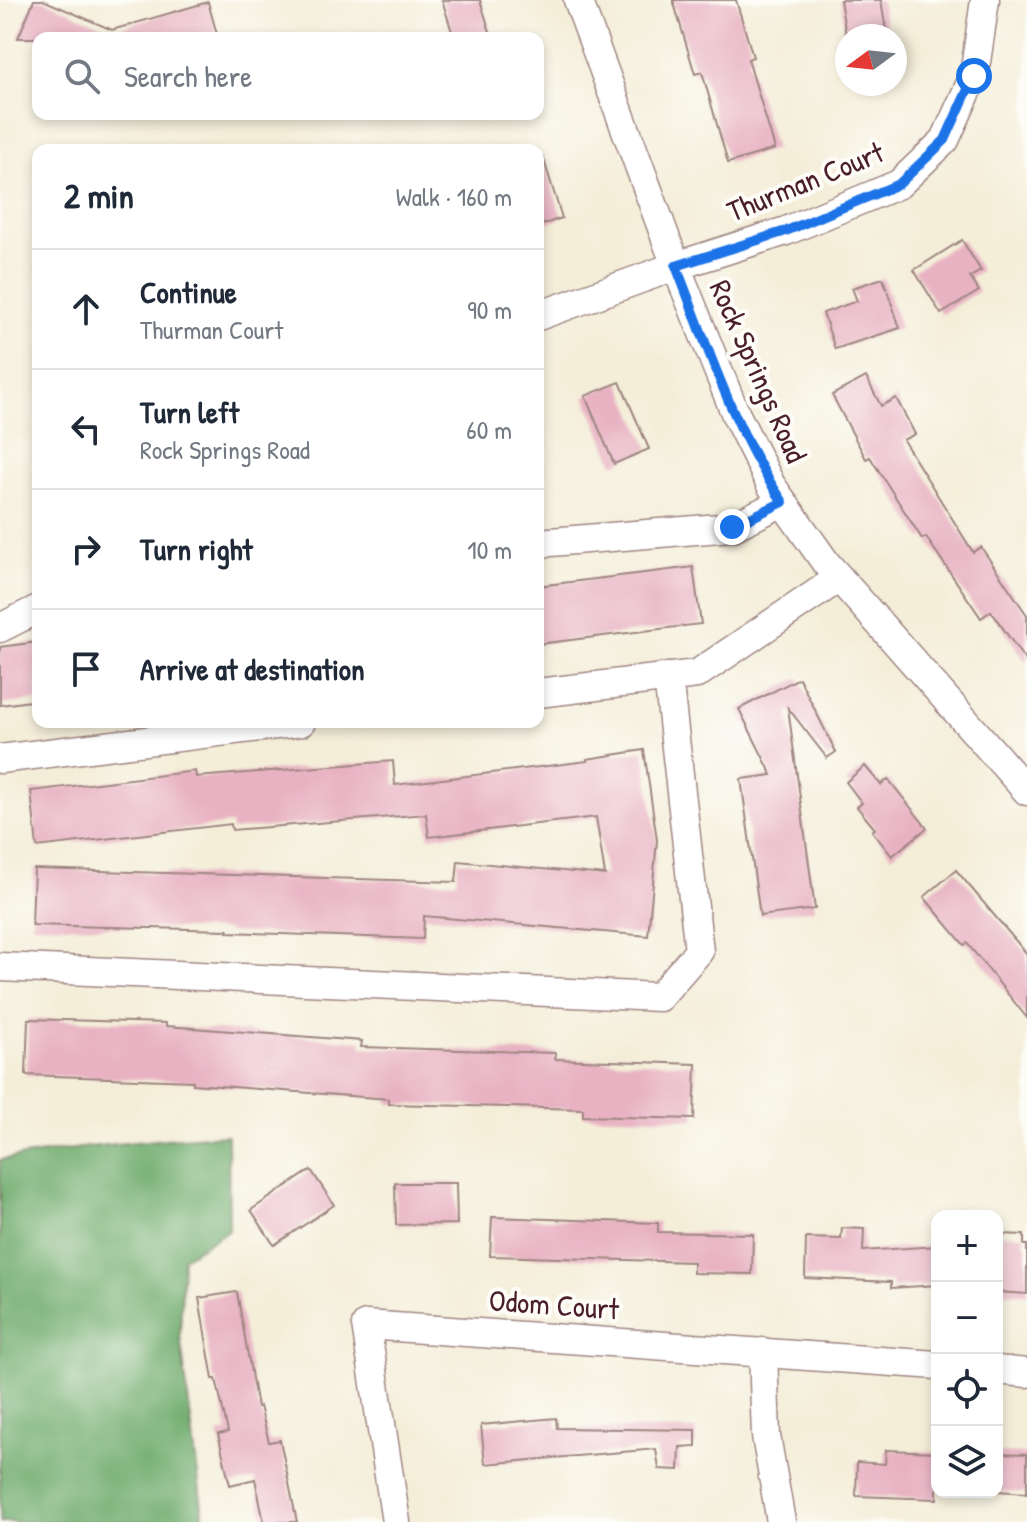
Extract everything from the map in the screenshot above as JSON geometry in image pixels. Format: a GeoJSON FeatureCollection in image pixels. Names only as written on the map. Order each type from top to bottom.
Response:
{"type":"FeatureCollection","features":[{"type":"Feature","properties":{"kind":"street","name":"Rock Springs Road"},"geometry":{"type":"LineString","coordinates":[[578,0],[676,266],[736,415],[771,485],[839,578],[1027,791]]}},
{"type":"Feature","properties":{"kind":"street","name":"Thurman Court"},"geometry":{"type":"LineString","coordinates":[[544,314],[676,266],[786,231],[899,184],[945,140],[974,76],[985,0]]}},
{"type":"Feature","properties":{"kind":"street"},"geometry":{"type":"LineString","coordinates":[[544,543],[732,527],[783,502]]}},
{"type":"Feature","properties":{"kind":"street"},"geometry":{"type":"LineString","coordinates":[[544,692],[697,674],[839,578]]}},
{"type":"Feature","properties":{"kind":"street"},"geometry":{"type":"LineString","coordinates":[[0,628],[32,612]]}},
{"type":"Feature","properties":{"kind":"street"},"geometry":{"type":"LineString","coordinates":[[0,967],[659,997],[699,951],[668,677]]}},
{"type":"Feature","properties":{"kind":"street"},"geometry":{"type":"LineString","coordinates":[[0,759],[252,728]]}},
{"type":"Feature","properties":{"kind":"street","name":"Odom Court"},"geometry":{"type":"LineString","coordinates":[[396,1522],[366,1325],[931,1365]]}},
{"type":"Feature","properties":{"kind":"street"},"geometry":{"type":"LineString","coordinates":[[763,1352],[766,1436],[781,1522]]}},
{"type":"Feature","properties":{"kind":"street"},"geometry":{"type":"LineString","coordinates":[[1003,1371],[1027,1373]]}},
{"type":"Feature","properties":{"kind":"green space"},"geometry":{"type":"Polygon","coordinates":[[[228,1135],[229,1230],[183,1258],[180,1335],[204,1522],[0,1522],[0,1160],[114,1144],[228,1135]]]}},
{"type":"Feature","properties":{"kind":"building"},"geometry":{"type":"Polygon","coordinates":[[[34,0],[43,0],[112,30],[208,2],[216,32],[32,32],[32,38],[18,38],[34,0]]]}},
{"type":"Feature","properties":{"kind":"building"},"geometry":{"type":"Polygon","coordinates":[[[442,0],[480,0],[490,32],[452,32],[442,0]]]}},
{"type":"Feature","properties":{"kind":"building"},"geometry":{"type":"Polygon","coordinates":[[[673,0],[736,0],[753,57],[748,59],[775,149],[728,163],[702,72],[695,74],[673,0]]]}},
{"type":"Feature","properties":{"kind":"building"},"geometry":{"type":"Polygon","coordinates":[[[840,0],[881,0],[885,24],[844,24],[840,0]]]}},
{"type":"Feature","properties":{"kind":"building"},"geometry":{"type":"Polygon","coordinates":[[[544,160],[562,218],[544,224],[544,160]]]}},
{"type":"Feature","properties":{"kind":"building"},"geometry":{"type":"Polygon","coordinates":[[[962,240],[981,271],[970,277],[979,291],[941,314],[914,270],[962,240]]]}},
{"type":"Feature","properties":{"kind":"building"},"geometry":{"type":"Polygon","coordinates":[[[883,278],[900,328],[835,349],[823,313],[857,301],[852,288],[883,278]]]}},
{"type":"Feature","properties":{"kind":"building"},"geometry":{"type":"Polygon","coordinates":[[[866,377],[881,406],[896,398],[915,434],[903,440],[973,552],[981,547],[1027,615],[1027,663],[991,611],[981,618],[926,537],[922,539],[870,457],[866,459],[832,395],[866,377]]]}},
{"type":"Feature","properties":{"kind":"building"},"geometry":{"type":"Polygon","coordinates":[[[620,382],[649,449],[614,464],[585,396],[620,382]]]}},
{"type":"Feature","properties":{"kind":"building"},"geometry":{"type":"Polygon","coordinates":[[[693,567],[701,624],[544,643],[544,585],[693,567]]]}},
{"type":"Feature","properties":{"kind":"building"},"geometry":{"type":"Polygon","coordinates":[[[32,643],[32,701],[0,705],[0,647],[32,643]]]}},
{"type":"Feature","properties":{"kind":"building"},"geometry":{"type":"Polygon","coordinates":[[[799,678],[836,752],[827,758],[788,708],[815,909],[760,916],[741,779],[772,775],[739,709],[799,678]]]}},
{"type":"Feature","properties":{"kind":"building"},"geometry":{"type":"Polygon","coordinates":[[[644,750],[657,840],[648,936],[424,916],[423,939],[32,925],[34,869],[456,882],[458,861],[605,875],[596,817],[429,837],[426,814],[232,830],[231,824],[37,847],[31,791],[195,771],[196,777],[393,761],[395,785],[588,761],[644,750]]]}},
{"type":"Feature","properties":{"kind":"building"},"geometry":{"type":"Polygon","coordinates":[[[865,766],[881,785],[888,779],[927,828],[892,856],[857,807],[862,803],[846,782],[865,766]]]}},
{"type":"Feature","properties":{"kind":"building"},"geometry":{"type":"Polygon","coordinates":[[[956,870],[1027,954],[1027,1018],[967,943],[964,945],[924,897],[956,870]]]}},
{"type":"Feature","properties":{"kind":"building"},"geometry":{"type":"Polygon","coordinates":[[[28,1019],[166,1023],[166,1026],[362,1041],[361,1047],[556,1053],[555,1059],[696,1064],[694,1119],[583,1116],[583,1109],[389,1104],[389,1099],[193,1084],[193,1081],[26,1075],[28,1019]]]}},
{"type":"Feature","properties":{"kind":"building"},"geometry":{"type":"Polygon","coordinates":[[[311,1170],[334,1205],[274,1245],[251,1210],[311,1170]]]}},
{"type":"Feature","properties":{"kind":"building"},"geometry":{"type":"Polygon","coordinates":[[[395,1183],[456,1183],[457,1224],[396,1225],[395,1183]]]}},
{"type":"Feature","properties":{"kind":"building"},"geometry":{"type":"Polygon","coordinates":[[[492,1217],[658,1223],[658,1232],[753,1234],[752,1274],[693,1273],[693,1262],[490,1256],[492,1217]]]}},
{"type":"Feature","properties":{"kind":"building"},"geometry":{"type":"Polygon","coordinates":[[[842,1228],[864,1229],[863,1251],[931,1246],[931,1285],[891,1288],[891,1282],[805,1278],[806,1238],[841,1239],[842,1228]]]}},
{"type":"Feature","properties":{"kind":"building"},"geometry":{"type":"Polygon","coordinates":[[[1003,1234],[1024,1235],[1024,1245],[1027,1245],[1027,1294],[1003,1292],[1003,1234]]]}},
{"type":"Feature","properties":{"kind":"building"},"geometry":{"type":"Polygon","coordinates":[[[237,1292],[257,1407],[260,1406],[269,1442],[280,1440],[297,1522],[264,1522],[255,1479],[230,1485],[218,1434],[228,1432],[216,1379],[213,1379],[199,1298],[237,1292]]]}},
{"type":"Feature","properties":{"kind":"building"},"geometry":{"type":"Polygon","coordinates":[[[556,1418],[557,1428],[696,1430],[696,1446],[680,1447],[679,1470],[659,1469],[656,1449],[485,1464],[481,1425],[556,1418]]]}},
{"type":"Feature","properties":{"kind":"building"},"geometry":{"type":"Polygon","coordinates":[[[886,1450],[931,1452],[931,1498],[937,1499],[856,1496],[857,1462],[885,1464],[886,1450]]]}},
{"type":"Feature","properties":{"kind":"building"},"geometry":{"type":"Polygon","coordinates":[[[1003,1453],[1027,1454],[1027,1493],[1003,1491],[1003,1453]]]}},
{"type":"Feature","properties":{"kind":"route"},"geometry":{"type":"LineString","coordinates":[[732,527],[783,502],[771,485],[736,415],[676,266],[786,231],[899,184],[945,140],[974,76]]}}]}
